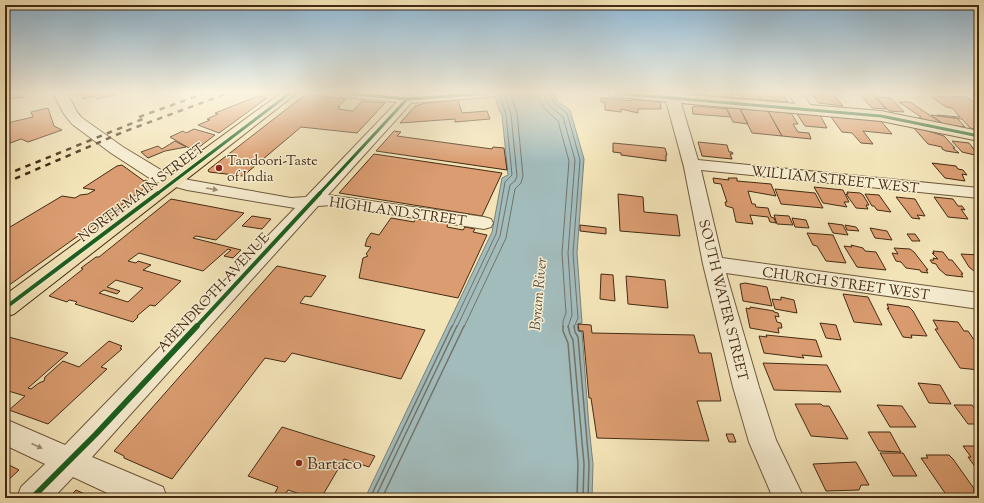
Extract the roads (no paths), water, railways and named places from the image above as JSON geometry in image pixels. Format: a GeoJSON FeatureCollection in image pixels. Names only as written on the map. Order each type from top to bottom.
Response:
{"type":"FeatureCollection","features":[{"type":"Feature","properties":{"kind":"main road","name":"NORTH MAIN STREET"},"geometry":{"type":"LineString","coordinates":[[5,308],[259,116]]}},
{"type":"Feature","properties":{"kind":"main road"},"geometry":{"type":"LineString","coordinates":[[882,116],[897,118],[953,132],[979,136]]}},
{"type":"Feature","properties":{"kind":"street","name":"HIGHLAND STREET"},"geometry":{"type":"LineString","coordinates":[[73,116],[78,122],[117,150],[160,177],[173,181],[291,203],[332,200],[484,223]]}},
{"type":"Feature","properties":{"kind":"street","name":"ABENDROTH AVENUE"},"geometry":{"type":"LineString","coordinates":[[32,498],[68,462],[391,116]]}},
{"type":"Feature","properties":{"kind":"street","name":"SOUTH WATER STREET"},"geometry":{"type":"LineString","coordinates":[[678,116],[691,164],[713,264],[746,387],[763,442],[789,498]]}},
{"type":"Feature","properties":{"kind":"street","name":"WILLIAM STREET WEST"},"geometry":{"type":"LineString","coordinates":[[691,164],[979,194]]}},
{"type":"Feature","properties":{"kind":"street","name":"CHURCH STREET WEST"},"geometry":{"type":"LineString","coordinates":[[713,264],[979,301]]}},
{"type":"Feature","properties":{"kind":"street"},"geometry":{"type":"LineString","coordinates":[[5,431],[68,462],[152,498]]}},
{"type":"Feature","properties":{"kind":"water","name":"Byram River"},"geometry":{"type":"Polygon","coordinates":[[[502,116],[572,116],[584,159],[577,253],[582,323],[577,324],[578,331],[582,332],[593,464],[592,498],[365,498],[492,232],[502,178],[508,175],[502,116]]]}},
{"type":"Feature","properties":{"kind":"railway"},"geometry":{"type":"LineString","coordinates":[[5,183],[123,132],[165,116]]}},
{"type":"Feature","properties":{"kind":"railway"},"geometry":{"type":"LineString","coordinates":[[5,175],[145,118]]}},
{"type":"Feature","properties":{"kind":"place","name":"Tandoori-Taste of India"},"geometry":{"type":"Point","coordinates":[219,168]}},
{"type":"Feature","properties":{"kind":"place","name":"Bartaco"},"geometry":{"type":"Point","coordinates":[299,463]}}]}
